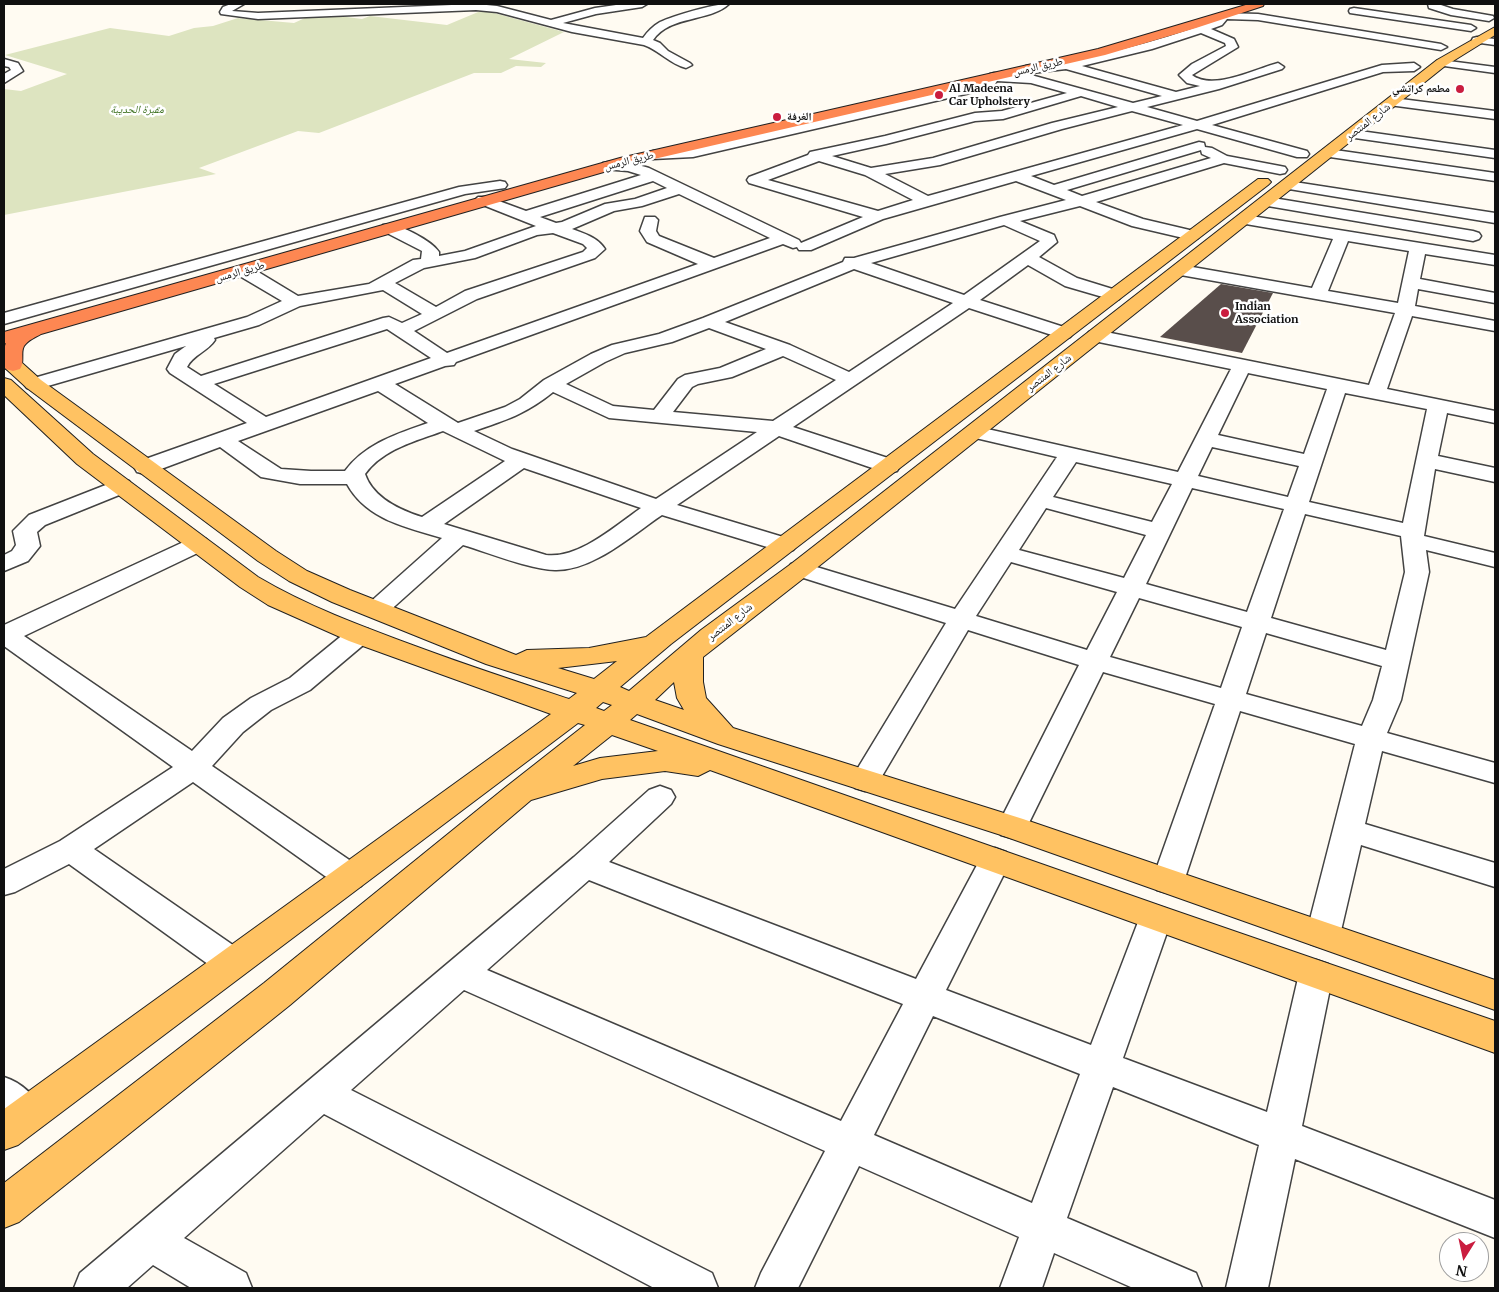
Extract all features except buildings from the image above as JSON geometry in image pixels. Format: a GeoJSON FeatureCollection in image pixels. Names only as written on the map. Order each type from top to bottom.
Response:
{"type":"FeatureCollection","features":[{"type":"Feature","properties":{"kind":"highway","name":"طريق الرمس"},"geometry":{"type":"LineString","coordinates":[[4,338],[608,166],[649,165],[994,77],[1029,75],[1255,7]]}},
{"type":"Feature","properties":{"kind":"highway","name":"طريق الرمس"},"geometry":{"type":"LineString","coordinates":[[4,327],[500,186],[636,152],[1056,58],[1255,7]]}},
{"type":"Feature","properties":{"kind":"highway"},"geometry":{"type":"LineString","coordinates":[[6,375],[14,345],[25,336],[40,328]]}},
{"type":"Feature","properties":{"kind":"main road","name":"شارع المنتصر"},"geometry":{"type":"LineString","coordinates":[[604,707],[689,657],[711,636],[800,569],[1267,202],[1302,154],[1414,67],[1481,42],[1493,21]]}},
{"type":"Feature","properties":{"kind":"main road","name":"شارع المنتصر"},"geometry":{"type":"LineString","coordinates":[[604,707],[656,643],[1192,235],[1284,177],[1328,153],[1393,102],[1446,54]]}},
{"type":"Feature","properties":{"kind":"main road"},"geometry":{"type":"LineString","coordinates":[[6,375],[34,384],[267,556],[298,576],[341,596],[496,658],[747,772],[1495,1037]]}},
{"type":"Feature","properties":{"kind":"main road"},"geometry":{"type":"LineString","coordinates":[[6,375],[74,450],[248,582],[270,595],[359,635],[470,676],[729,737],[1012,827],[1495,995]]}},
{"type":"Feature","properties":{"kind":"main road"},"geometry":{"type":"LineString","coordinates":[[74,450],[93,444],[105,444],[131,465],[145,467]]}},
{"type":"Feature","properties":{"kind":"main road"},"geometry":{"type":"LineString","coordinates":[[496,658],[558,660],[604,656],[656,643]]}},
{"type":"Feature","properties":{"kind":"main road"},"geometry":{"type":"LineString","coordinates":[[689,657],[687,687],[696,709],[729,737]]}},
{"type":"Feature","properties":{"kind":"main road"},"geometry":{"type":"LineString","coordinates":[[4,1208],[278,994],[517,795],[604,707]]}},
{"type":"Feature","properties":{"kind":"main road"},"geometry":{"type":"LineString","coordinates":[[11,1114],[350,877],[604,707]]}},
{"type":"Feature","properties":{"kind":"main road"},"geometry":{"type":"LineString","coordinates":[[517,795],[600,768],[665,761],[747,772]]}},
{"type":"Feature","properties":{"kind":"street"},"geometry":{"type":"LineString","coordinates":[[239,4],[227,9],[225,12],[258,16],[464,6],[488,8],[551,24],[646,42],[656,45],[664,53],[686,65]]}},
{"type":"Feature","properties":{"kind":"street"},"geometry":{"type":"LineString","coordinates":[[551,24],[583,14],[594,7],[642,4]]}},
{"type":"Feature","properties":{"kind":"street"},"geometry":{"type":"LineString","coordinates":[[646,42],[653,32],[665,24],[724,4]]}},
{"type":"Feature","properties":{"kind":"street"},"geometry":{"type":"LineString","coordinates":[[1316,26],[1347,15],[1366,4]]}},
{"type":"Feature","properties":{"kind":"street"},"geometry":{"type":"LineString","coordinates":[[1433,4],[1433,6],[1442,10],[1493,21]]}},
{"type":"Feature","properties":{"kind":"street"},"geometry":{"type":"LineString","coordinates":[[1255,7],[1316,26],[1446,54],[1495,70]]}},
{"type":"Feature","properties":{"kind":"street"},"geometry":{"type":"LineString","coordinates":[[512,13],[528,8]]}},
{"type":"Feature","properties":{"kind":"street"},"geometry":{"type":"LineString","coordinates":[[570,8],[583,14]]}},
{"type":"Feature","properties":{"kind":"street"},"geometry":{"type":"LineString","coordinates":[[1347,15],[1481,42]]}},
{"type":"Feature","properties":{"kind":"street"},"geometry":{"type":"LineString","coordinates":[[1029,75],[1158,44],[1221,22],[1223,16]]}},
{"type":"Feature","properties":{"kind":"street"},"geometry":{"type":"LineString","coordinates":[[1202,29],[1230,42],[1232,46],[1196,66],[1185,75],[1191,80],[1215,86]]}},
{"type":"Feature","properties":{"kind":"street"},"geometry":{"type":"LineString","coordinates":[[1214,57],[1232,60]]}},
{"type":"Feature","properties":{"kind":"street"},"geometry":{"type":"LineString","coordinates":[[4,62],[14,65],[17,71],[4,79]]}},
{"type":"Feature","properties":{"kind":"street"},"geometry":{"type":"LineString","coordinates":[[870,172],[935,162],[1057,126],[1215,86],[1278,67],[1250,62]]}},
{"type":"Feature","properties":{"kind":"street"},"geometry":{"type":"LineString","coordinates":[[1068,66],[1177,96]]}},
{"type":"Feature","properties":{"kind":"street"},"geometry":{"type":"LineString","coordinates":[[805,247],[878,216],[927,201],[1198,126],[1382,69],[1414,67]]}},
{"type":"Feature","properties":{"kind":"street"},"geometry":{"type":"LineString","coordinates":[[1029,75],[1060,88],[1302,154]]}},
{"type":"Feature","properties":{"kind":"street"},"geometry":{"type":"LineString","coordinates":[[1060,88],[1105,76]]}},
{"type":"Feature","properties":{"kind":"street"},"geometry":{"type":"LineString","coordinates":[[523,217],[649,165],[686,154],[750,141],[983,86],[989,84],[994,77]]}},
{"type":"Feature","properties":{"kind":"street"},"geometry":{"type":"LineString","coordinates":[[878,216],[754,180],[834,150],[886,140],[975,117],[1004,115],[1079,93]]}},
{"type":"Feature","properties":{"kind":"street"},"geometry":{"type":"LineString","coordinates":[[946,95],[977,103],[1018,110]]}},
{"type":"Feature","properties":{"kind":"street"},"geometry":{"type":"LineString","coordinates":[[1393,102],[1495,115]]}},
{"type":"Feature","properties":{"kind":"street"},"geometry":{"type":"LineString","coordinates":[[1177,132],[1223,159],[1284,177],[1385,201],[1425,205],[1488,216],[1459,254]]}},
{"type":"Feature","properties":{"kind":"street"},"geometry":{"type":"LineString","coordinates":[[1353,134],[1495,154]]}},
{"type":"Feature","properties":{"kind":"street"},"geometry":{"type":"LineString","coordinates":[[750,141],[778,147]]}},
{"type":"Feature","properties":{"kind":"street"},"geometry":{"type":"LineString","coordinates":[[1053,190],[1199,146]]}},
{"type":"Feature","properties":{"kind":"street"},"geometry":{"type":"LineString","coordinates":[[1446,170],[1454,148]]}},
{"type":"Feature","properties":{"kind":"street"},"geometry":{"type":"LineString","coordinates":[[798,151],[870,172],[927,201]]}},
{"type":"Feature","properties":{"kind":"street"},"geometry":{"type":"LineString","coordinates":[[1328,153],[1495,177]]}},
{"type":"Feature","properties":{"kind":"street"},"geometry":{"type":"LineString","coordinates":[[1005,220],[1048,238],[1049,242],[966,302],[587,555],[574,561],[561,564],[542,561],[397,517],[381,508],[356,482],[354,477],[359,465],[389,446],[512,411],[527,403],[551,384],[598,358],[619,349],[665,338],[709,322],[854,263],[1005,220],[1082,201],[1223,159]]}},
{"type":"Feature","properties":{"kind":"street"},"geometry":{"type":"LineString","coordinates":[[649,165],[679,188],[782,239],[966,302],[1064,333]]}},
{"type":"Feature","properties":{"kind":"street"},"geometry":{"type":"LineString","coordinates":[[1017,176],[1138,223],[1192,235]]}},
{"type":"Feature","properties":{"kind":"street"},"geometry":{"type":"LineString","coordinates":[[4,319],[464,190],[500,186]]}},
{"type":"Feature","properties":{"kind":"street"},"geometry":{"type":"LineString","coordinates":[[34,384],[216,333],[253,321],[295,302],[346,294],[384,284],[412,268],[428,262],[469,255],[534,231],[572,224],[610,207],[637,203],[679,188]]}},
{"type":"Feature","properties":{"kind":"street"},"geometry":{"type":"LineString","coordinates":[[199,383],[436,314],[470,295],[589,256],[597,248],[588,241],[523,217],[484,200]]}},
{"type":"Feature","properties":{"kind":"street"},"geometry":{"type":"LineString","coordinates":[[1374,219],[1385,201]]}},
{"type":"Feature","properties":{"kind":"street"},"geometry":{"type":"LineString","coordinates":[[1267,202],[1473,236]]}},
{"type":"Feature","properties":{"kind":"street"},"geometry":{"type":"LineString","coordinates":[[650,220],[648,231],[653,239],[714,264]]}},
{"type":"Feature","properties":{"kind":"street"},"geometry":{"type":"LineString","coordinates":[[1245,220],[1495,260]]}},
{"type":"Feature","properties":{"kind":"street"},"geometry":{"type":"LineString","coordinates":[[1377,241],[1392,222]]}},
{"type":"Feature","properties":{"kind":"street"},"geometry":{"type":"LineString","coordinates":[[389,228],[428,248],[430,252],[428,262]]}},
{"type":"Feature","properties":{"kind":"street"},"geometry":{"type":"LineString","coordinates":[[1318,294],[1343,235]]}},
{"type":"Feature","properties":{"kind":"street"},"geometry":{"type":"LineString","coordinates":[[145,467],[782,239]]}},
{"type":"Feature","properties":{"kind":"street"},"geometry":{"type":"LineString","coordinates":[[1376,393],[1405,310],[1418,248]]}},
{"type":"Feature","properties":{"kind":"street"},"geometry":{"type":"LineString","coordinates":[[1028,258],[1071,282],[1113,295]]}},
{"type":"Feature","properties":{"kind":"street"},"geometry":{"type":"LineString","coordinates":[[1182,270],[1495,326]]}},
{"type":"Feature","properties":{"kind":"street"},"geometry":{"type":"LineString","coordinates":[[244,271],[295,302]]}},
{"type":"Feature","properties":{"kind":"street"},"geometry":{"type":"LineString","coordinates":[[1411,283],[1495,298]]}},
{"type":"Feature","properties":{"kind":"street"},"geometry":{"type":"LineString","coordinates":[[384,284],[436,314]]}},
{"type":"Feature","properties":{"kind":"street"},"geometry":{"type":"LineString","coordinates":[[346,294],[447,360]]}},
{"type":"Feature","properties":{"kind":"street"},"geometry":{"type":"LineString","coordinates":[[709,322],[783,350],[849,379]]}},
{"type":"Feature","properties":{"kind":"street"},"geometry":{"type":"LineString","coordinates":[[216,333],[182,358],[177,365],[177,369],[264,425]]}},
{"type":"Feature","properties":{"kind":"street"},"geometry":{"type":"LineString","coordinates":[[1096,336],[1495,417]]}},
{"type":"Feature","properties":{"kind":"street"},"geometry":{"type":"LineString","coordinates":[[659,418],[685,383],[692,379],[725,373],[783,350]]}},
{"type":"Feature","properties":{"kind":"street"},"geometry":{"type":"LineString","coordinates":[[1012,827],[1093,661],[1242,366]]}},
{"type":"Feature","properties":{"kind":"street"},"geometry":{"type":"LineString","coordinates":[[381,384],[451,427],[521,460],[659,507],[785,546]]}},
{"type":"Feature","properties":{"kind":"street"},"geometry":{"type":"LineString","coordinates":[[551,384],[610,412],[776,428],[889,466]]}},
{"type":"Feature","properties":{"kind":"street"},"geometry":{"type":"LineString","coordinates":[[1168,881],[1338,385]]}},
{"type":"Feature","properties":{"kind":"street"},"geometry":{"type":"LineString","coordinates":[[1323,935],[1371,738],[1387,700],[1417,572],[1413,536],[1426,460],[1438,406]]}},
{"type":"Feature","properties":{"kind":"street"},"geometry":{"type":"LineString","coordinates":[[974,432],[1296,506],[1413,536],[1495,560]]}},
{"type":"Feature","properties":{"kind":"street"},"geometry":{"type":"LineString","coordinates":[[1205,439],[1311,462]]}},
{"type":"Feature","properties":{"kind":"street"},"geometry":{"type":"LineString","coordinates":[[223,440],[268,472],[294,477],[354,477]]}},
{"type":"Feature","properties":{"kind":"street"},"geometry":{"type":"LineString","coordinates":[[865,781],[962,620],[1070,454]]}},
{"type":"Feature","properties":{"kind":"street"},"geometry":{"type":"LineString","coordinates":[[425,526],[521,460]]}},
{"type":"Feature","properties":{"kind":"street"},"geometry":{"type":"LineString","coordinates":[[1426,460],[1495,475]]}},
{"type":"Feature","properties":{"kind":"street"},"geometry":{"type":"LineString","coordinates":[[4,564],[20,556],[28,546],[25,531],[37,520],[121,486]]}},
{"type":"Feature","properties":{"kind":"street"},"geometry":{"type":"LineString","coordinates":[[1040,500],[1159,531]]}},
{"type":"Feature","properties":{"kind":"street"},"geometry":{"type":"LineString","coordinates":[[377,609],[459,536]]}},
{"type":"Feature","properties":{"kind":"street"},"geometry":{"type":"LineString","coordinates":[[4,635],[198,544]]}},
{"type":"Feature","properties":{"kind":"street"},"geometry":{"type":"LineString","coordinates":[[1005,553],[1395,662]]}},
{"type":"Feature","properties":{"kind":"street"},"geometry":{"type":"LineString","coordinates":[[800,569],[1093,661],[1495,772]]}},
{"type":"Feature","properties":{"kind":"street"},"geometry":{"type":"LineString","coordinates":[[4,635],[350,877]]}},
{"type":"Feature","properties":{"kind":"street"},"geometry":{"type":"LineString","coordinates":[[4,882],[71,848],[194,767],[233,725],[261,704],[300,684],[359,635]]}},
{"type":"Feature","properties":{"kind":"street"},"geometry":{"type":"LineString","coordinates":[[95,1288],[585,865],[660,797]]}},
{"type":"Feature","properties":{"kind":"street"},"geometry":{"type":"LineString","coordinates":[[1348,830],[1495,875]]}},
{"type":"Feature","properties":{"kind":"street"},"geometry":{"type":"LineString","coordinates":[[71,848],[231,962]]}},
{"type":"Feature","properties":{"kind":"street"},"geometry":{"type":"LineString","coordinates":[[776,1288],[995,860]]}},
{"type":"Feature","properties":{"kind":"street"},"geometry":{"type":"LineString","coordinates":[[585,865],[1101,1068],[1495,1220]]}},
{"type":"Feature","properties":{"kind":"street"},"geometry":{"type":"LineString","coordinates":[[1021,1288],[1155,918]]}},
{"type":"Feature","properties":{"kind":"street"},"geometry":{"type":"LineString","coordinates":[[460,973],[1180,1288]]}},
{"type":"Feature","properties":{"kind":"street"},"geometry":{"type":"LineString","coordinates":[[1247,1288],[1316,974]]}},
{"type":"Feature","properties":{"kind":"street"},"geometry":{"type":"LineString","coordinates":[[320,1093],[697,1288]]}},
{"type":"Feature","properties":{"kind":"street"},"geometry":{"type":"LineString","coordinates":[[150,1241],[231,1288]]}},
{"type":"Feature","properties":{"kind":"green space","name":"مقبرة الحديبة"},"geometry":{"type":"Polygon","coordinates":[[[483,10],[564,32],[509,59],[546,63],[541,67],[516,66],[501,73],[474,73],[319,133],[298,131],[199,168],[216,174],[4,215],[4,89],[21,91],[67,74],[5,55],[110,28],[169,36],[238,18],[294,23],[316,13],[362,19],[370,16],[447,25],[483,10]]]}},
{"type":"Feature","properties":{"kind":"place","name":"مطعم كراتشي"},"geometry":{"type":"Point","coordinates":[1460,89]}},
{"type":"Feature","properties":{"kind":"place","name":"Al Madeena Car Upholstery"},"geometry":{"type":"Point","coordinates":[939,95]}},
{"type":"Feature","properties":{"kind":"place","name":"الغرفة"},"geometry":{"type":"Point","coordinates":[777,117]}},
{"type":"Feature","properties":{"kind":"place","name":"Indian Association"},"geometry":{"type":"Point","coordinates":[1225,313]}}]}
